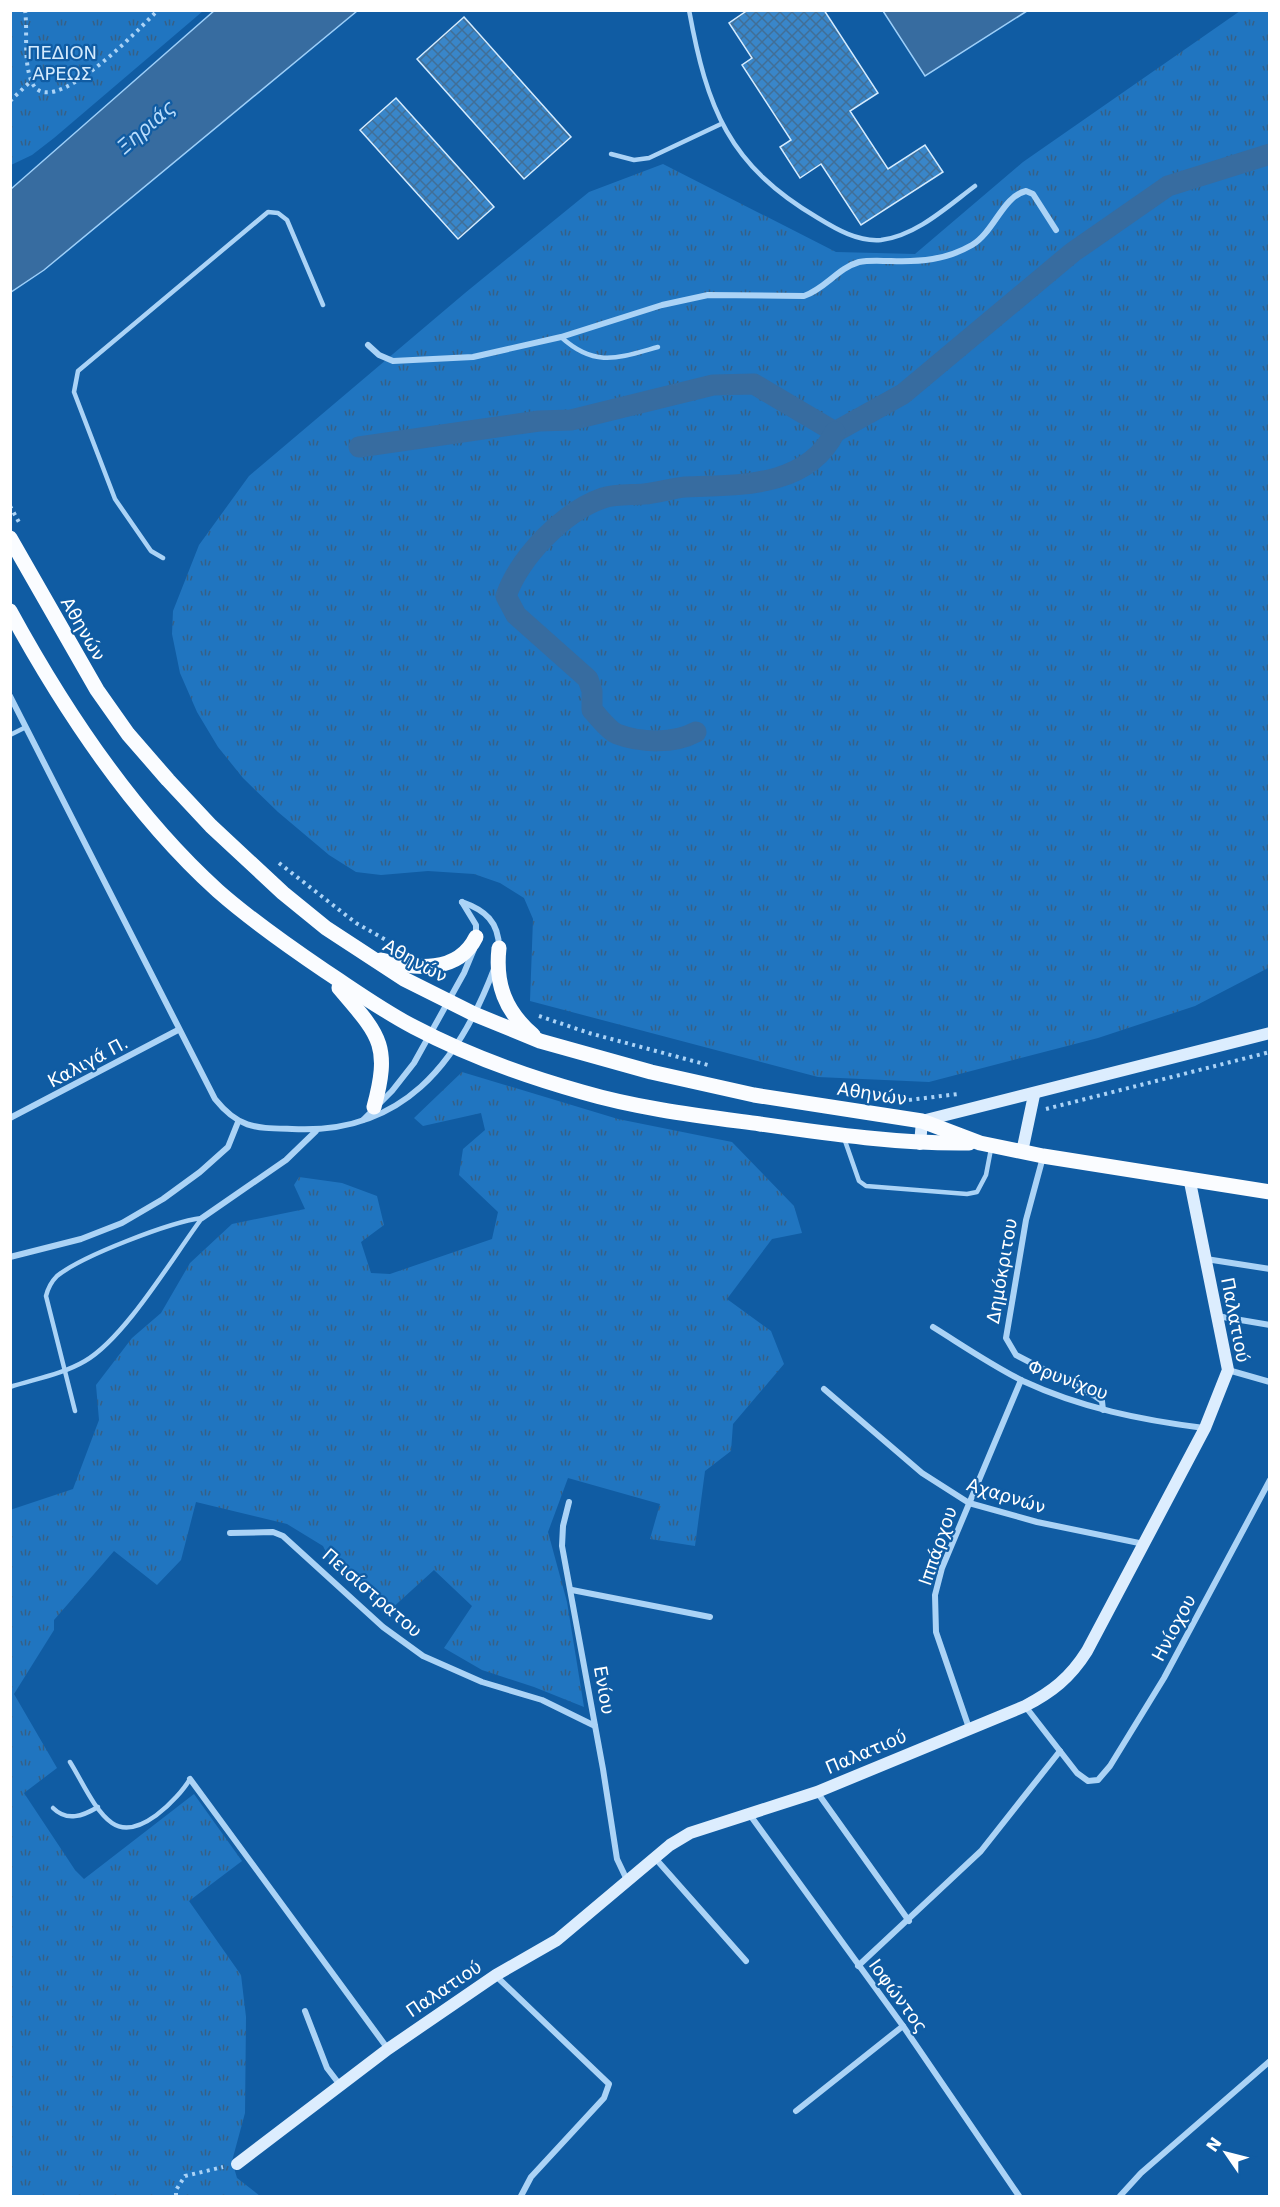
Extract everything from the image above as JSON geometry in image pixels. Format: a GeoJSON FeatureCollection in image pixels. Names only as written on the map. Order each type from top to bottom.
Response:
{"type":"FeatureCollection","features":[{"type":"Feature","properties":{"kind":"main road","name":"Αθηνών"},"geometry":{"type":"LineString","coordinates":[[16,532],[77,658],[128,734],[210,826],[283,893],[358,951],[404,979],[474,1014],[540,1041],[639,1069],[754,1095],[922,1121],[986,1145],[1190,1182],[1269,1192]]}},
{"type":"Feature","properties":{"kind":"main road","name":"Αθηνών"},"geometry":{"type":"LineString","coordinates":[[10,611],[66,706],[96,751],[171,842],[233,903],[371,1002],[430,1035],[456,1047],[574,1090],[632,1104],[844,1136],[920,1144],[986,1145]]}},
{"type":"Feature","properties":{"kind":"main road"},"geometry":{"type":"LineString","coordinates":[[358,951],[394,964],[436,966],[460,959],[476,937]]}},
{"type":"Feature","properties":{"kind":"main road"},"geometry":{"type":"LineString","coordinates":[[500,948],[499,981],[504,999],[512,1014],[540,1041]]}},
{"type":"Feature","properties":{"kind":"main road"},"geometry":{"type":"LineString","coordinates":[[326,971],[372,1026],[382,1049],[381,1083],[374,1107]]}},
{"type":"Feature","properties":{"kind":"street"},"geometry":{"type":"LineString","coordinates":[[368,345],[383,358],[409,361],[473,357],[561,337],[662,305],[708,296],[804,296],[815,292],[841,271],[859,262],[918,262],[945,258],[983,237],[1011,198],[1026,191],[1033,194],[1056,230]]}},
{"type":"Feature","properties":{"kind":"street"},"geometry":{"type":"LineString","coordinates":[[10,696],[178,1030],[215,1099],[238,1122],[268,1128],[316,1131],[359,1124],[410,1096],[443,1066],[456,1047],[486,990],[500,948],[498,932],[491,919],[481,910],[462,902],[476,925],[476,937],[470,963],[414,1063],[359,1124]]}},
{"type":"Feature","properties":{"kind":"street","name":"Καλιγά Π."},"geometry":{"type":"LineString","coordinates":[[10,1118],[178,1030]]}},
{"type":"Feature","properties":{"kind":"street"},"geometry":{"type":"LineString","coordinates":[[920,1144],[922,1121],[1034,1095],[1269,1033]]}},
{"type":"Feature","properties":{"kind":"street"},"geometry":{"type":"LineString","coordinates":[[1022,1152],[1034,1095]]}},
{"type":"Feature","properties":{"kind":"street"},"geometry":{"type":"LineString","coordinates":[[10,1257],[81,1239],[132,1217],[182,1185],[228,1147],[238,1122]]}},
{"type":"Feature","properties":{"kind":"street"},"geometry":{"type":"LineString","coordinates":[[202,1218],[286,1160],[316,1131]]}},
{"type":"Feature","properties":{"kind":"street","name":"Δημόκριτου"},"geometry":{"type":"LineString","coordinates":[[1043,1156],[1026,1220],[1006,1338],[1008,1346],[1016,1355],[1095,1396],[1102,1401],[1103,1410]]}},
{"type":"Feature","properties":{"kind":"street","name":"Παλατιού"},"geometry":{"type":"LineString","coordinates":[[237,2164],[388,2049],[496,1975],[557,1940],[656,1858],[690,1833],[817,1792],[1025,1706],[1052,1691],[1073,1671],[1205,1428],[1228,1370],[1190,1182]]}},
{"type":"Feature","properties":{"kind":"street"},"geometry":{"type":"LineString","coordinates":[[1205,1259],[1269,1269]]}},
{"type":"Feature","properties":{"kind":"street"},"geometry":{"type":"LineString","coordinates":[[1218,1316],[1269,1325]]}},
{"type":"Feature","properties":{"kind":"street","name":"Φρυνίχου"},"geometry":{"type":"LineString","coordinates":[[933,1327],[1021,1380],[1103,1410],[1154,1421],[1205,1428]]}},
{"type":"Feature","properties":{"kind":"street"},"geometry":{"type":"LineString","coordinates":[[1228,1370],[1269,1382]]}},
{"type":"Feature","properties":{"kind":"street","name":"Ιππάρχου"},"geometry":{"type":"LineString","coordinates":[[969,1728],[936,1632],[934,1615],[942,1568],[1021,1380]]}},
{"type":"Feature","properties":{"kind":"street","name":"Αχαρνών"},"geometry":{"type":"LineString","coordinates":[[824,1389],[921,1473],[969,1503],[1037,1522],[1144,1544]]}},
{"type":"Feature","properties":{"kind":"street","name":"Ηνίοχου"},"geometry":{"type":"LineString","coordinates":[[1060,1752],[1077,1773],[1094,1782],[1110,1766],[1164,1678],[1269,1480]]}},
{"type":"Feature","properties":{"kind":"street","name":"Ενίου"},"geometry":{"type":"LineString","coordinates":[[569,1502],[563,1526],[562,1546],[596,1726],[617,1859],[628,1882]]}},
{"type":"Feature","properties":{"kind":"street","name":"Πεισίστρατου"},"geometry":{"type":"LineString","coordinates":[[230,1533],[273,1532],[282,1536],[383,1627],[423,1656],[482,1682],[542,1700],[596,1726]]}},
{"type":"Feature","properties":{"kind":"street"},"geometry":{"type":"LineString","coordinates":[[572,1590],[710,1617]]}},
{"type":"Feature","properties":{"kind":"street"},"geometry":{"type":"LineString","coordinates":[[858,1966],[909,1921],[988,1843],[1060,1752],[1025,1706]]}},
{"type":"Feature","properties":{"kind":"street"},"geometry":{"type":"LineString","coordinates":[[190,1779],[388,2049]]}},
{"type":"Feature","properties":{"kind":"street"},"geometry":{"type":"LineString","coordinates":[[817,1792],[909,1921]]}},
{"type":"Feature","properties":{"kind":"street","name":"Ιοφώντος"},"geometry":{"type":"LineString","coordinates":[[750,1815],[903,2026],[1019,2196]]}},
{"type":"Feature","properties":{"kind":"street"},"geometry":{"type":"LineString","coordinates":[[656,1858],[746,1961]]}},
{"type":"Feature","properties":{"kind":"street"},"geometry":{"type":"LineString","coordinates":[[496,1975],[609,2084],[604,2098],[531,2177],[521,2196]]}},
{"type":"Feature","properties":{"kind":"street"},"geometry":{"type":"LineString","coordinates":[[305,2011],[327,2068],[340,2085]]}},
{"type":"Feature","properties":{"kind":"street"},"geometry":{"type":"LineString","coordinates":[[796,2111],[903,2026]]}},
{"type":"Feature","properties":{"kind":"street"},"geometry":{"type":"LineString","coordinates":[[1120,2196],[1142,2173],[1269,2061]]}},
{"type":"Feature","properties":{"kind":"lane"},"geometry":{"type":"LineString","coordinates":[[689,10],[705,83],[721,124],[738,150],[768,182],[807,211],[861,238],[880,240],[903,233],[942,211],[975,186]]}},
{"type":"Feature","properties":{"kind":"lane"},"geometry":{"type":"LineString","coordinates":[[611,154],[634,160],[649,159],[721,124]]}},
{"type":"Feature","properties":{"kind":"lane"},"geometry":{"type":"LineString","coordinates":[[163,558],[151,551],[139,536],[116,499],[74,392],[78,371],[268,212],[278,213],[287,220],[323,305]]}},
{"type":"Feature","properties":{"kind":"lane"},"geometry":{"type":"LineString","coordinates":[[561,337],[573,348],[597,359],[617,358],[658,347]]}},
{"type":"Feature","properties":{"kind":"lane"},"geometry":{"type":"LineString","coordinates":[[10,735],[27,727]]}},
{"type":"Feature","properties":{"kind":"lane"},"geometry":{"type":"LineString","coordinates":[[844,1136],[859,1181],[866,1186],[956,1193],[977,1192],[986,1175],[986,1145]]}},
{"type":"Feature","properties":{"kind":"lane"},"geometry":{"type":"LineString","coordinates":[[75,1411],[46,1296],[52,1282],[67,1269],[94,1256],[183,1220],[202,1218]]}},
{"type":"Feature","properties":{"kind":"lane"},"geometry":{"type":"LineString","coordinates":[[10,1387],[65,1370],[98,1352],[123,1326],[202,1218]]}},
{"type":"Feature","properties":{"kind":"lane"},"geometry":{"type":"LineString","coordinates":[[70,1762],[104,1816],[117,1826],[135,1826],[147,1822],[164,1809],[190,1779]]}},
{"type":"Feature","properties":{"kind":"lane"},"geometry":{"type":"LineString","coordinates":[[53,1808],[63,1816],[74,1817],[98,1807]]}},
{"type":"Feature","properties":{"kind":"path"},"geometry":{"type":"LineString","coordinates":[[26,10],[31,81],[36,88],[45,93],[70,87],[158,10]]}},
{"type":"Feature","properties":{"kind":"path"},"geometry":{"type":"LineString","coordinates":[[10,100],[31,81]]}},
{"type":"Feature","properties":{"kind":"path"},"geometry":{"type":"LineString","coordinates":[[10,506],[16,532]]}},
{"type":"Feature","properties":{"kind":"path"},"geometry":{"type":"LineString","coordinates":[[276,861],[356,923],[401,948]]}},
{"type":"Feature","properties":{"kind":"path"},"geometry":{"type":"LineString","coordinates":[[535,1015],[590,1033],[716,1067]]}},
{"type":"Feature","properties":{"kind":"path"},"geometry":{"type":"LineString","coordinates":[[1031,1113],[1269,1052]]}},
{"type":"Feature","properties":{"kind":"path"},"geometry":{"type":"LineString","coordinates":[[176,2196],[176,2190],[185,2176],[237,2164]]}},
{"type":"Feature","properties":{"kind":"green space","name":"ΠΕΔΙΟΝ ΑΡΕΩΣ"},"geometry":{"type":"Polygon","coordinates":[[[11,10],[203,11],[54,138],[32,155],[11,165],[11,10]]]}},
{"type":"Feature","properties":{"kind":"green space"},"geometry":{"type":"Polygon","coordinates":[[[1240,11],[1269,11],[1270,967],[1195,1006],[1098,1038],[929,1082],[818,1077],[530,1001],[533,919],[524,898],[500,883],[474,874],[428,871],[381,875],[356,872],[329,855],[278,812],[243,778],[218,747],[197,712],[180,673],[172,634],[173,611],[199,545],[249,476],[465,293],[589,192],[663,164],[836,252],[915,254],[1023,162],[1240,11]]]}},
{"type":"Feature","properties":{"kind":"green space"},"geometry":{"type":"Polygon","coordinates":[[[462,1072],[618,1119],[732,1142],[794,1206],[802,1233],[772,1239],[727,1299],[771,1331],[784,1364],[733,1424],[731,1451],[705,1471],[695,1546],[650,1539],[660,1504],[568,1478],[548,1532],[567,1602],[584,1707],[482,1670],[444,1648],[472,1606],[434,1570],[390,1610],[330,1560],[323,1546],[287,1524],[196,1502],[181,1560],[157,1585],[114,1551],[54,1620],[54,1630],[14,1694],[57,1768],[24,1793],[75,1870],[84,1879],[194,1794],[242,1861],[189,1901],[241,1975],[246,2017],[245,2113],[232,2161],[237,2178],[260,2196],[11,2196],[10,1510],[73,1489],[99,1420],[96,1385],[132,1338],[161,1313],[190,1263],[232,1224],[305,1209],[294,1185],[299,1177],[342,1183],[377,1196],[384,1225],[361,1242],[371,1273],[390,1274],[492,1239],[498,1212],[459,1175],[463,1149],[485,1130],[481,1113],[423,1126],[414,1118],[462,1072]]]}},
{"type":"Feature","properties":{"kind":"water","name":"Ξηριάς"},"geometry":{"type":"Polygon","coordinates":[[[215,10],[357,11],[44,270],[11,292],[11,189],[215,10]]]}},
{"type":"Feature","properties":{"kind":"water"},"geometry":{"type":"Polygon","coordinates":[[[883,11],[1027,11],[925,76],[883,11]]]}},
{"type":"Feature","properties":{"kind":"building"},"geometry":{"type":"Polygon","coordinates":[[[748,10],[824,10],[878,93],[850,111],[888,169],[925,145],[943,172],[861,225],[821,164],[800,178],[780,147],[791,140],[742,65],[752,58],[729,23],[748,10]]]}},
{"type":"Feature","properties":{"kind":"building"},"geometry":{"type":"Polygon","coordinates":[[[464,17],[571,137],[524,179],[417,59],[464,17]]]}},
{"type":"Feature","properties":{"kind":"building"},"geometry":{"type":"Polygon","coordinates":[[[396,98],[494,207],[458,239],[360,130],[396,98]]]}},
{"type":"Feature","properties":{"kind":"waterway"},"geometry":{"type":"LineString","coordinates":[[359,447],[539,421],[571,420],[713,385],[754,384],[835,432],[903,394],[1073,252],[1168,186],[1270,154]]}},
{"type":"Feature","properties":{"kind":"waterway"},"geometry":{"type":"LineString","coordinates":[[696,732],[678,739],[657,741],[626,737],[610,730],[592,710],[592,691],[588,679],[516,615],[506,596],[521,566],[532,552],[558,525],[588,505],[613,496],[770,480],[807,464],[823,450],[835,432]]}}]}
